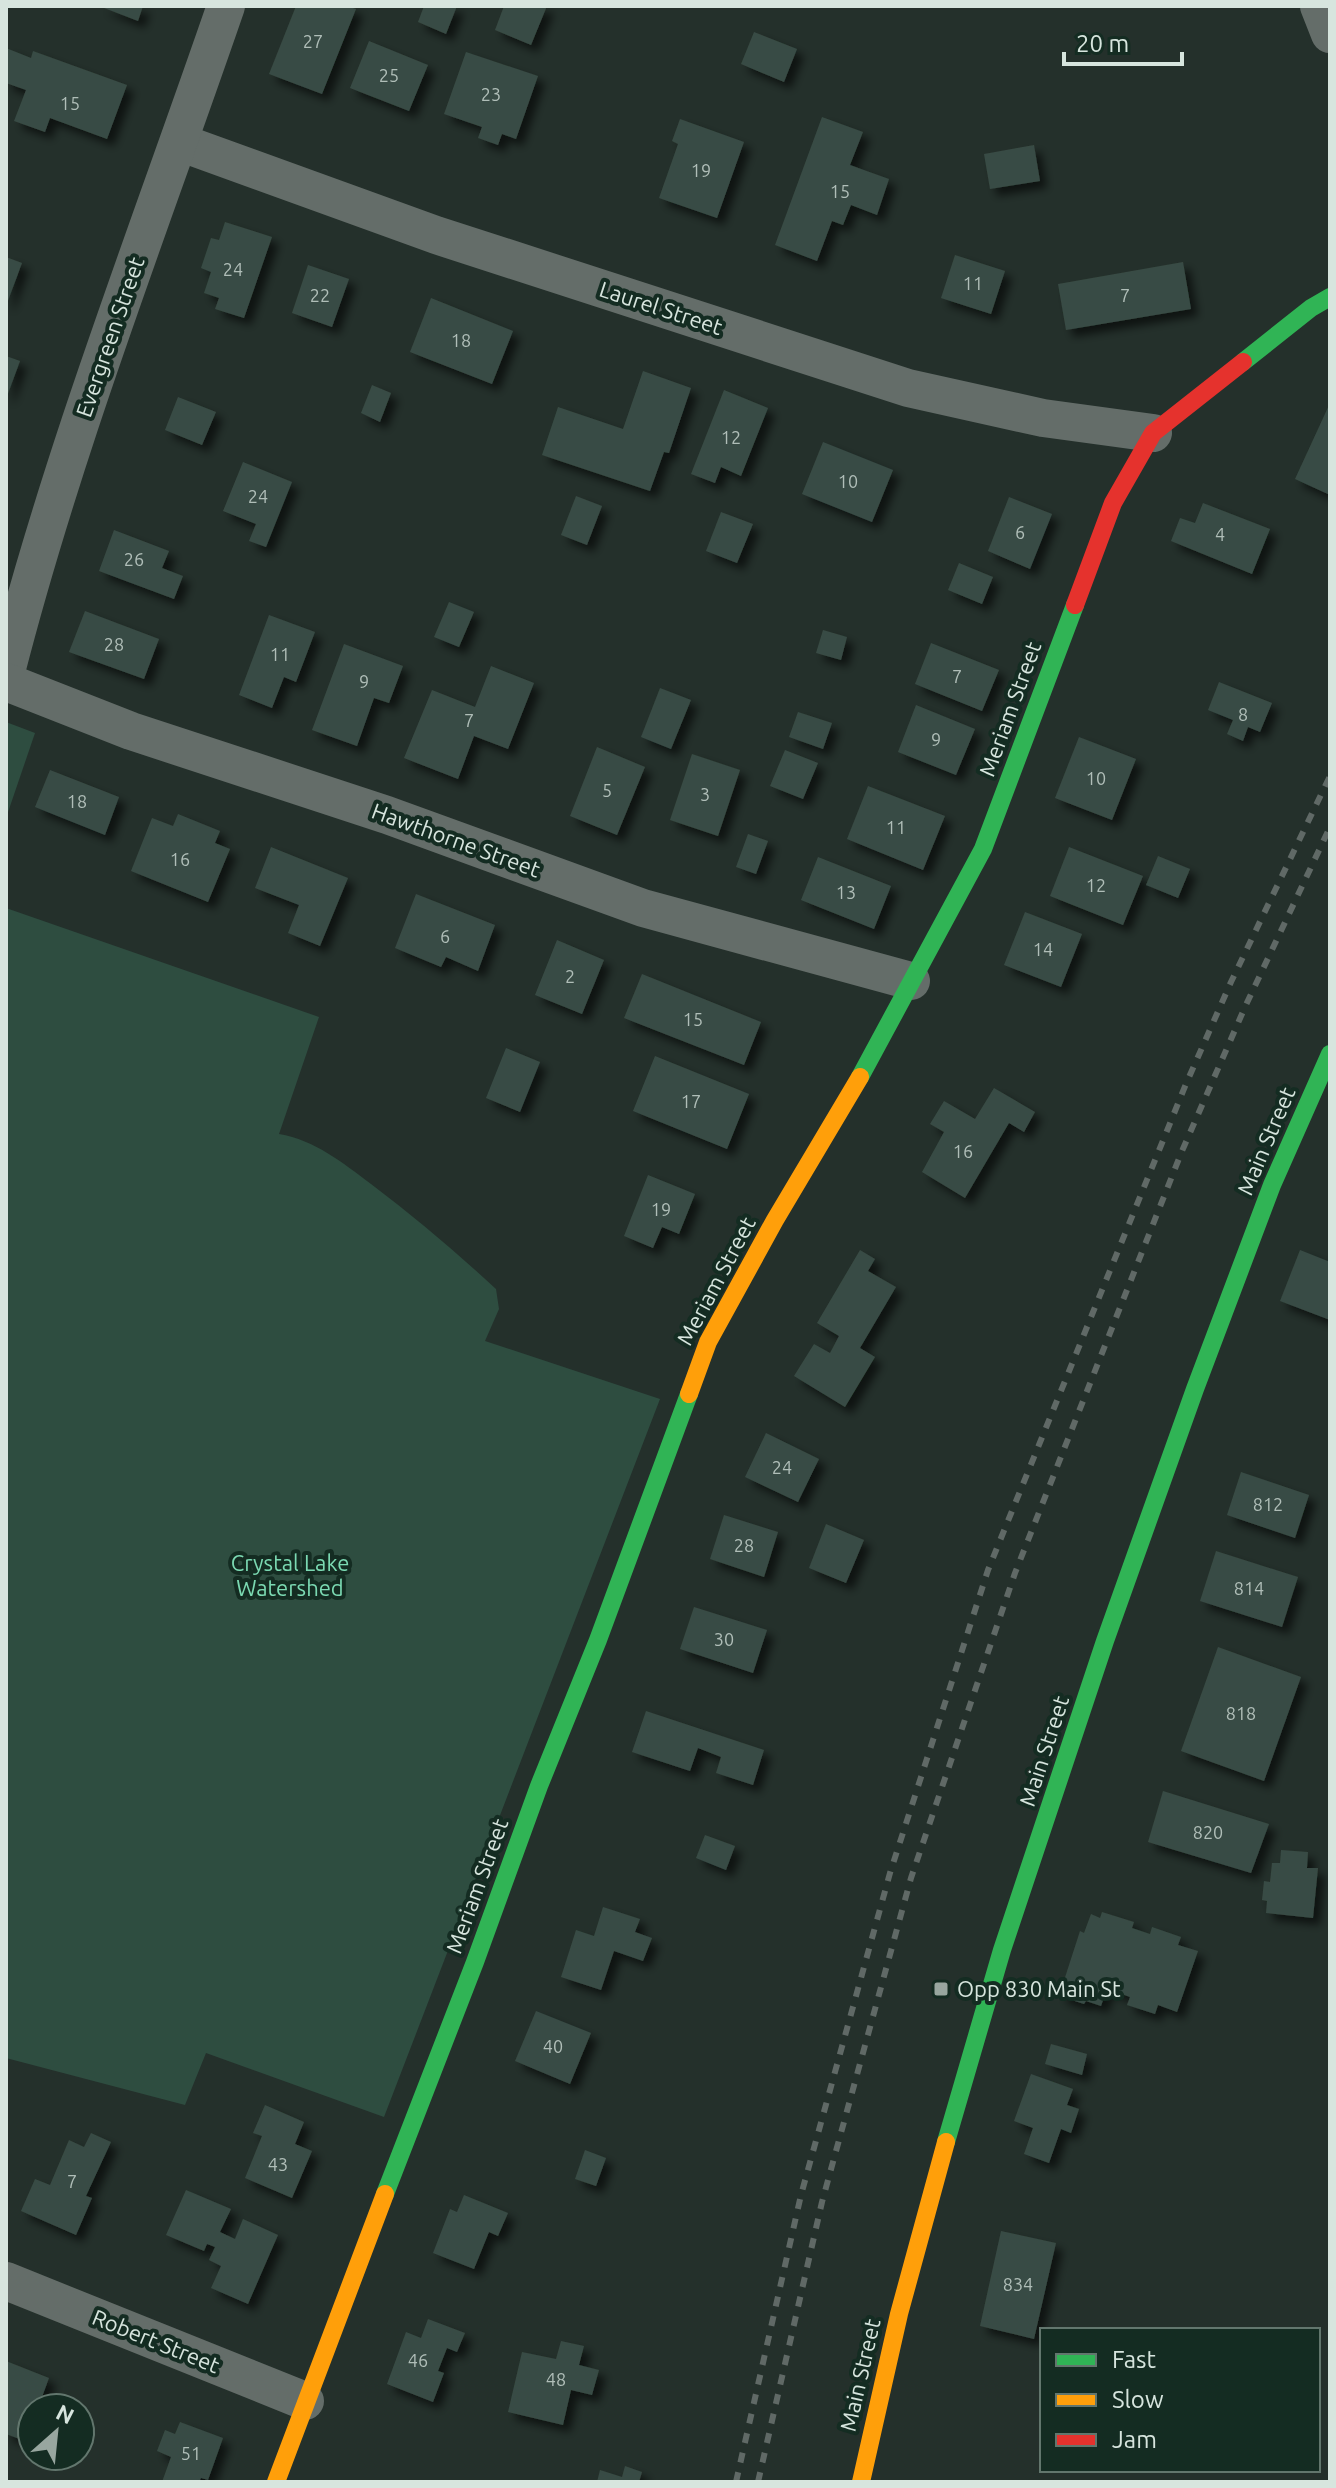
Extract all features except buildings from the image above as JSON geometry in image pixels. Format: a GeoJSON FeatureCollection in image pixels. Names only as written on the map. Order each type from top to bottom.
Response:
{"type":"FeatureCollection","features":[{"type":"Feature","properties":{"kind":"street","name":"Evergreen Street"},"geometry":{"type":"LineString","coordinates":[[6,672],[63,473],[226,6]]}},
{"type":"Feature","properties":{"kind":"street"},"geometry":{"type":"LineString","coordinates":[[1319,6],[1330,34]]}},
{"type":"Feature","properties":{"kind":"street","name":"Laurel Street"},"geometry":{"type":"LineString","coordinates":[[179,142],[436,235],[908,388],[1043,418],[1153,433]]}},
{"type":"Feature","properties":{"kind":"street","name":"Meriam Street"},"geometry":{"type":"LineString","coordinates":[[276,2482],[539,1786],[598,1640],[708,1342],[775,1220],[847,1100],[983,849],[1113,503],[1153,433],[1311,308],[1330,297]]}},
{"type":"Feature","properties":{"kind":"street","name":"Hawthorne Street"},"geometry":{"type":"LineString","coordinates":[[6,682],[131,731],[387,815],[643,908],[911,981]]}},
{"type":"Feature","properties":{"kind":"street","name":"Main Street"},"geometry":{"type":"LineString","coordinates":[[861,2482],[899,2314],[1002,1950],[1105,1641],[1195,1389],[1272,1185],[1330,1054]]}},
{"type":"Feature","properties":{"kind":"street","name":"Robert Street"},"geometry":{"type":"LineString","coordinates":[[6,2281],[305,2401]]}},
{"type":"Feature","properties":{"kind":"green space"},"geometry":{"type":"Polygon","coordinates":[[[6,722],[35,733],[6,818],[6,722]]]}},
{"type":"Feature","properties":{"kind":"green space","name":"Crystal Lake Watershed"},"geometry":{"type":"Polygon","coordinates":[[[6,908],[319,1017],[279,1134],[305,1141],[350,1168],[419,1222],[496,1289],[499,1309],[485,1341],[660,1399],[384,2117],[206,2053],[185,2105],[6,2058],[6,908]]]}},
{"type":"Feature","properties":{"kind":"railway"},"geometry":{"type":"LineString","coordinates":[[736,2482],[801,2195],[890,1873],[988,1570],[1186,1084],[1231,982],[1330,776]]}},
{"type":"Feature","properties":{"kind":"railway"},"geometry":{"type":"LineString","coordinates":[[758,2482],[822,2202],[911,1878],[1015,1573],[1182,1151],[1245,1007],[1330,827]]}},
{"type":"Feature","properties":{"kind":"traffic: fast"},"geometry":{"type":"LineString","coordinates":[[1243,362],[1311,308],[1330,297]]}},
{"type":"Feature","properties":{"kind":"traffic: fast"},"geometry":{"type":"LineString","coordinates":[[860,1077],[983,849],[1075,605]]}},
{"type":"Feature","properties":{"kind":"traffic: fast"},"geometry":{"type":"LineString","coordinates":[[946,2142],[1002,1950],[1105,1641],[1272,1185],[1330,1054]]}},
{"type":"Feature","properties":{"kind":"traffic: fast"},"geometry":{"type":"LineString","coordinates":[[385,2194],[689,1394]]}},
{"type":"Feature","properties":{"kind":"traffic: slow"},"geometry":{"type":"LineString","coordinates":[[689,1394],[708,1342],[775,1220],[860,1077]]}},
{"type":"Feature","properties":{"kind":"traffic: slow"},"geometry":{"type":"LineString","coordinates":[[861,2482],[899,2314],[946,2142]]}},
{"type":"Feature","properties":{"kind":"traffic: slow"},"geometry":{"type":"LineString","coordinates":[[276,2482],[385,2194]]}},
{"type":"Feature","properties":{"kind":"traffic: jam"},"geometry":{"type":"LineString","coordinates":[[1075,605],[1113,503],[1153,433],[1243,362]]}},
{"type":"Feature","properties":{"kind":"place","name":"Opp 830 Main St"},"geometry":{"type":"Point","coordinates":[941,1989]}}]}
